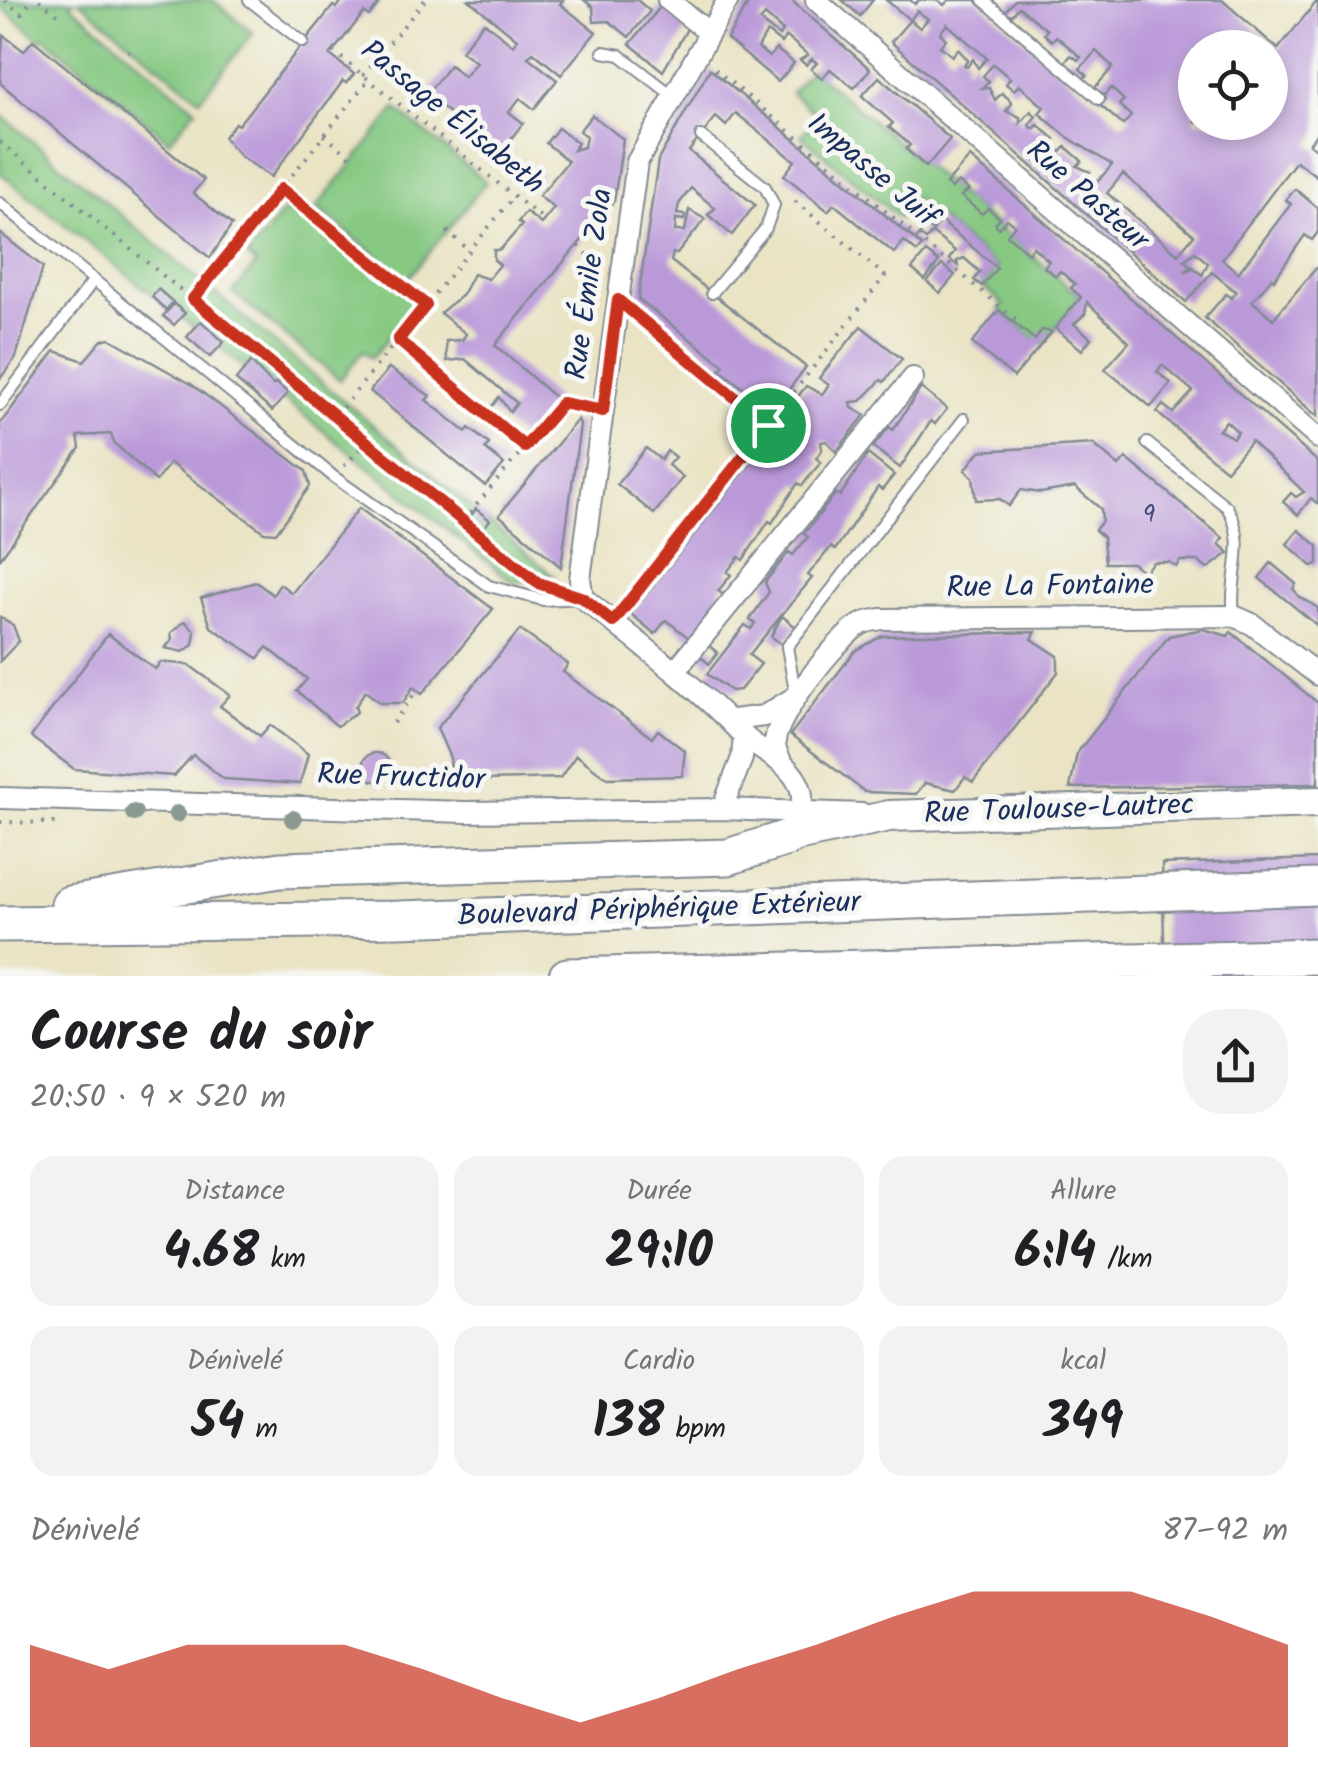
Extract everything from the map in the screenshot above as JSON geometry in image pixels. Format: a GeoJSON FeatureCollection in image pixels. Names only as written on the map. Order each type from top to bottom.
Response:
{"type":"FeatureCollection","features":[{"type":"Feature","properties":{"kind":"highway"},"geometry":{"type":"LineString","coordinates":[[0,913],[280,870],[728,858],[794,824]]}},
{"type":"Feature","properties":{"kind":"highway","name":"Boulevard Périphérique Extérieur"},"geometry":{"type":"LineString","coordinates":[[0,924],[418,918],[1318,887]]}},
{"type":"Feature","properties":{"kind":"highway"},"geometry":{"type":"LineString","coordinates":[[568,976],[1318,956]]}},
{"type":"Feature","properties":{"kind":"main road","name":"Rue Toulouse-Lautrec"},"geometry":{"type":"LineString","coordinates":[[794,824],[889,816],[1318,802]]}},
{"type":"Feature","properties":{"kind":"street"},"geometry":{"type":"LineString","coordinates":[[668,0],[708,32]]}},
{"type":"Feature","properties":{"kind":"street","name":"Rue Émile Zola"},"geometry":{"type":"LineString","coordinates":[[583,598],[579,560],[638,162],[673,107],[696,53],[728,0]]}},
{"type":"Feature","properties":{"kind":"street","name":"Rue Pasteur"},"geometry":{"type":"LineString","coordinates":[[816,0],[1318,438]]}},
{"type":"Feature","properties":{"kind":"street"},"geometry":{"type":"LineString","coordinates":[[675,671],[913,378]]}},
{"type":"Feature","properties":{"kind":"street"},"geometry":{"type":"LineString","coordinates":[[583,598],[780,759],[800,788],[794,824]]}},
{"type":"Feature","properties":{"kind":"street"},"geometry":{"type":"LineString","coordinates":[[1234,616],[1252,624],[1318,676]]}},
{"type":"Feature","properties":{"kind":"street","name":"Rue La Fontaine"},"geometry":{"type":"LineString","coordinates":[[780,759],[777,733],[796,697],[845,636],[862,623],[882,619],[1234,616]]}},
{"type":"Feature","properties":{"kind":"street","name":"Rue La Fontaine"},"geometry":{"type":"LineString","coordinates":[[738,728],[796,697]]}},
{"type":"Feature","properties":{"kind":"street"},"geometry":{"type":"LineString","coordinates":[[722,809],[742,758],[738,728]]}},
{"type":"Feature","properties":{"kind":"street","name":"Rue Fructidor"},"geometry":{"type":"LineString","coordinates":[[0,798],[466,812],[722,809],[794,824]]}},
{"type":"Feature","properties":{"kind":"lane"},"geometry":{"type":"LineString","coordinates":[[249,0],[303,42]]}},
{"type":"Feature","properties":{"kind":"lane"},"geometry":{"type":"LineString","coordinates":[[984,0],[1099,98]]}},
{"type":"Feature","properties":{"kind":"lane"},"geometry":{"type":"LineString","coordinates":[[603,52],[620,55],[673,107]]}},
{"type":"Feature","properties":{"kind":"lane"},"geometry":{"type":"LineString","coordinates":[[701,136],[765,187],[774,205],[766,228],[712,293]]}},
{"type":"Feature","properties":{"kind":"lane"},"geometry":{"type":"LineString","coordinates":[[0,203],[334,477],[489,586],[543,600],[583,598]]}},
{"type":"Feature","properties":{"kind":"lane"},"geometry":{"type":"LineString","coordinates":[[0,405],[94,280]]}},
{"type":"Feature","properties":{"kind":"lane"},"geometry":{"type":"LineString","coordinates":[[796,697],[787,647],[964,419]]}},
{"type":"Feature","properties":{"kind":"lane"},"geometry":{"type":"LineString","coordinates":[[1147,443],[1227,507],[1234,519],[1240,540],[1231,593],[1234,616]]}},
{"type":"Feature","properties":{"kind":"path"},"geometry":{"type":"LineString","coordinates":[[4,0],[21,14],[32,0]]}},
{"type":"Feature","properties":{"kind":"path"},"geometry":{"type":"LineString","coordinates":[[40,0],[60,16]]}},
{"type":"Feature","properties":{"kind":"path"},"geometry":{"type":"LineString","coordinates":[[193,299],[426,0]]}},
{"type":"Feature","properties":{"kind":"path"},"geometry":{"type":"LineString","coordinates":[[128,52],[134,45]]}},
{"type":"Feature","properties":{"kind":"path","name":"Passage Élisabeth"},"geometry":{"type":"LineString","coordinates":[[333,51],[544,220]]}},
{"type":"Feature","properties":{"kind":"path","name":"Impasse Juif"},"geometry":{"type":"LineString","coordinates":[[696,53],[1020,322]]}},
{"type":"Feature","properties":{"kind":"path"},"geometry":{"type":"LineString","coordinates":[[324,134],[354,160]]}},
{"type":"Feature","properties":{"kind":"path"},"geometry":{"type":"LineString","coordinates":[[0,142],[538,583]]}},
{"type":"Feature","properties":{"kind":"path"},"geometry":{"type":"LineString","coordinates":[[281,189],[426,305]]}},
{"type":"Feature","properties":{"kind":"path"},"geometry":{"type":"LineString","coordinates":[[613,622],[885,276],[781,190]]}},
{"type":"Feature","properties":{"kind":"path"},"geometry":{"type":"LineString","coordinates":[[336,416],[514,196]]}},
{"type":"Feature","properties":{"kind":"path"},"geometry":{"type":"LineString","coordinates":[[446,231],[470,251]]}},
{"type":"Feature","properties":{"kind":"path"},"geometry":{"type":"LineString","coordinates":[[578,246],[620,291],[768,425]]}},
{"type":"Feature","properties":{"kind":"path"},"geometry":{"type":"LineString","coordinates":[[398,340],[525,447]]}},
{"type":"Feature","properties":{"kind":"path"},"geometry":{"type":"LineString","coordinates":[[462,520],[562,403],[603,411]]}},
{"type":"Feature","properties":{"kind":"path"},"geometry":{"type":"LineString","coordinates":[[334,477],[367,442]]}},
{"type":"Feature","properties":{"kind":"path"},"geometry":{"type":"LineString","coordinates":[[393,724],[417,690]]}},
{"type":"Feature","properties":{"kind":"green space"},"geometry":{"type":"Polygon","coordinates":[[[0,0],[74,0],[71,5],[196,109],[169,141],[44,37],[40,40],[0,6],[0,0]]]}},
{"type":"Feature","properties":{"kind":"green space"},"geometry":{"type":"Polygon","coordinates":[[[78,0],[213,0],[253,33],[200,99],[78,0]]]}},
{"type":"Feature","properties":{"kind":"green space"},"geometry":{"type":"Polygon","coordinates":[[[811,69],[1081,297],[1041,345],[999,310],[1003,304],[982,286],[997,268],[916,199],[899,218],[801,136],[818,116],[791,93],[811,69]]]}},
{"type":"Feature","properties":{"kind":"green space"},"geometry":{"type":"Polygon","coordinates":[[[396,109],[486,182],[407,280],[317,207],[396,109]]]}},
{"type":"Feature","properties":{"kind":"green space"},"geometry":{"type":"Polygon","coordinates":[[[0,114],[554,576],[514,583],[0,173],[0,114]]]}},
{"type":"Feature","properties":{"kind":"green space"},"geometry":{"type":"Polygon","coordinates":[[[290,203],[308,218],[315,211],[405,284],[400,290],[416,304],[372,358],[363,351],[340,380],[233,293],[256,264],[247,256],[290,203]]]}},
{"type":"Feature","properties":{"kind":"building"},"geometry":{"type":"Polygon","coordinates":[[[343,0],[382,0],[369,16],[364,13],[330,55],[354,74],[346,83],[343,81],[271,177],[240,156],[224,137],[235,123],[238,125],[333,6],[336,8],[343,0]]]}},
{"type":"Feature","properties":{"kind":"building"},"geometry":{"type":"Polygon","coordinates":[[[469,0],[563,0],[560,4],[596,32],[561,75],[533,52],[528,57],[557,80],[534,109],[520,98],[509,112],[523,123],[500,153],[426,95],[450,65],[464,77],[476,62],[461,51],[484,22],[513,45],[517,39],[469,0]]]}},
{"type":"Feature","properties":{"kind":"building"},"geometry":{"type":"Polygon","coordinates":[[[584,0],[637,0],[650,11],[629,37],[609,21],[594,22],[593,7],[584,0]]]}},
{"type":"Feature","properties":{"kind":"building"},"geometry":{"type":"Polygon","coordinates":[[[750,0],[791,0],[870,69],[854,88],[830,69],[822,79],[811,69],[817,63],[812,59],[806,65],[800,60],[808,55],[786,36],[781,43],[767,32],[758,48],[769,57],[776,49],[794,63],[778,82],[727,39],[750,0]],[[765,15],[760,21],[779,36],[783,31],[765,15]]]}},
{"type":"Feature","properties":{"kind":"building"},"geometry":{"type":"Polygon","coordinates":[[[842,0],[873,0],[860,16],[842,0]]]}},
{"type":"Feature","properties":{"kind":"building"},"geometry":{"type":"Polygon","coordinates":[[[886,0],[910,0],[915,4],[919,0],[938,0],[944,5],[949,0],[977,0],[1123,125],[1131,116],[1119,105],[1124,100],[1111,88],[1102,98],[1093,90],[1113,67],[1096,51],[1080,69],[1087,75],[1082,80],[1063,65],[1071,55],[1078,60],[1081,57],[1056,36],[1052,41],[1044,34],[1047,30],[1019,7],[1012,15],[1004,13],[1015,0],[1222,0],[1256,30],[1178,30],[1178,140],[1288,140],[1288,37],[1318,0],[1318,132],[1309,144],[1318,150],[1318,177],[1296,161],[1222,259],[1238,273],[1291,204],[1286,200],[1295,189],[1318,208],[1318,232],[1312,240],[1305,235],[1274,280],[1252,301],[1273,319],[1318,266],[1318,417],[1205,318],[1226,294],[1231,298],[1236,292],[1212,272],[1186,302],[891,42],[910,20],[886,0]],[[917,11],[910,20],[920,28],[928,19],[917,11]],[[947,24],[940,33],[946,39],[940,46],[952,56],[958,49],[968,60],[964,65],[967,67],[973,59],[978,68],[987,58],[947,24]],[[993,64],[983,76],[989,81],[982,88],[989,88],[995,100],[1002,93],[1008,98],[1012,104],[1006,111],[1020,117],[1020,123],[1031,111],[1036,116],[1029,125],[1034,129],[1038,125],[1055,139],[1051,144],[1061,152],[1066,147],[1082,161],[1077,166],[1090,172],[1081,185],[1089,175],[1097,182],[1112,165],[1066,136],[1039,113],[1044,107],[1019,85],[1014,90],[1006,84],[1010,78],[993,64]],[[1123,174],[1107,193],[1178,254],[1194,235],[1123,174]],[[1195,252],[1184,260],[1191,266],[1185,272],[1193,267],[1202,275],[1208,263],[1195,252]]]}},
{"type":"Feature","properties":{"kind":"building"},"geometry":{"type":"Polygon","coordinates":[[[661,6],[688,27],[663,71],[630,44],[661,6]]]}},
{"type":"Feature","properties":{"kind":"building"},"geometry":{"type":"Polygon","coordinates":[[[3,35],[24,51],[33,40],[204,180],[193,193],[232,225],[210,258],[0,83],[3,35]]]}},
{"type":"Feature","properties":{"kind":"building"},"geometry":{"type":"Polygon","coordinates":[[[710,69],[922,246],[917,252],[904,241],[894,253],[834,204],[828,211],[784,175],[795,161],[736,113],[726,126],[716,117],[689,151],[755,205],[732,235],[708,215],[715,208],[691,188],[679,204],[677,214],[685,215],[684,220],[676,219],[675,231],[685,231],[689,210],[705,219],[677,254],[673,253],[671,261],[806,367],[777,405],[754,389],[750,393],[720,370],[724,365],[638,299],[658,160],[710,69]]]}},
{"type":"Feature","properties":{"kind":"building"},"geometry":{"type":"Polygon","coordinates":[[[879,77],[950,139],[926,167],[906,149],[910,145],[889,127],[893,123],[862,96],[879,77]]]}},
{"type":"Feature","properties":{"kind":"building"},"geometry":{"type":"Polygon","coordinates":[[[592,115],[623,139],[614,201],[495,345],[559,401],[526,441],[489,410],[499,397],[510,412],[517,403],[465,359],[447,361],[446,341],[462,340],[466,334],[440,313],[462,295],[473,274],[488,279],[500,265],[494,260],[494,250],[500,250],[522,225],[518,222],[526,212],[541,224],[554,208],[539,196],[568,161],[546,143],[558,128],[578,143],[573,150],[584,147],[586,136],[579,131],[592,115]]]}},
{"type":"Feature","properties":{"kind":"building"},"geometry":{"type":"Polygon","coordinates":[[[970,157],[1318,462],[1318,504],[1311,498],[1298,515],[1283,502],[1291,493],[1296,497],[1304,492],[1251,441],[1226,470],[1161,416],[1157,412],[1163,405],[1173,413],[1193,391],[1162,365],[1157,372],[1171,383],[1151,407],[1105,369],[1129,342],[1087,302],[1085,314],[1074,324],[1091,338],[1082,350],[1055,328],[1081,297],[1071,288],[1075,284],[1060,271],[1056,276],[1044,267],[1049,261],[1033,247],[1028,253],[1007,235],[1015,225],[1007,219],[999,228],[995,224],[1000,218],[988,208],[982,214],[961,196],[969,190],[958,182],[952,189],[946,184],[970,157]],[[1226,421],[1219,430],[1233,438],[1238,432],[1226,421]]]}},
{"type":"Feature","properties":{"kind":"building"},"geometry":{"type":"Polygon","coordinates":[[[530,166],[541,174],[529,188],[513,174],[518,167],[524,172],[530,166]]]}},
{"type":"Feature","properties":{"kind":"building"},"geometry":{"type":"Polygon","coordinates":[[[941,221],[997,268],[982,286],[974,280],[980,272],[964,258],[957,261],[958,266],[949,259],[955,251],[932,233],[926,240],[919,235],[927,226],[933,231],[941,221]]]}},
{"type":"Feature","properties":{"kind":"building"},"geometry":{"type":"Polygon","coordinates":[[[0,233],[43,267],[16,357],[0,379],[0,233]]]}},
{"type":"Feature","properties":{"kind":"building"},"geometry":{"type":"Polygon","coordinates":[[[926,252],[939,262],[925,280],[912,269],[926,252]]]}},
{"type":"Feature","properties":{"kind":"building"},"geometry":{"type":"Polygon","coordinates":[[[942,265],[955,275],[940,293],[927,282],[942,265]]]}},
{"type":"Feature","properties":{"kind":"building"},"geometry":{"type":"Polygon","coordinates":[[[158,289],[173,302],[166,310],[152,297],[158,289]]]}},
{"type":"Feature","properties":{"kind":"building"},"geometry":{"type":"Polygon","coordinates":[[[174,304],[185,313],[174,325],[163,316],[174,304]]]}},
{"type":"Feature","properties":{"kind":"building"},"geometry":{"type":"Polygon","coordinates":[[[999,310],[1035,340],[1042,330],[1052,332],[1014,377],[972,343],[999,310]]]}},
{"type":"Feature","properties":{"kind":"building"},"geometry":{"type":"Polygon","coordinates":[[[201,321],[224,342],[210,357],[187,337],[201,321]]]}},
{"type":"Feature","properties":{"kind":"building"},"geometry":{"type":"Polygon","coordinates":[[[861,326],[902,359],[884,382],[881,380],[861,401],[851,402],[852,408],[865,415],[836,452],[827,441],[821,442],[822,450],[816,458],[821,462],[802,486],[798,483],[743,560],[739,557],[727,572],[731,575],[718,591],[727,597],[694,637],[689,638],[666,620],[655,634],[631,614],[790,414],[800,422],[807,413],[796,399],[806,386],[822,394],[829,385],[819,378],[861,326]]]}},
{"type":"Feature","properties":{"kind":"building"},"geometry":{"type":"Polygon","coordinates":[[[109,338],[191,384],[306,471],[310,486],[276,533],[264,532],[170,463],[156,481],[114,443],[111,434],[78,436],[80,448],[0,559],[0,424],[55,351],[84,361],[102,340],[109,338]]]}},
{"type":"Feature","properties":{"kind":"building"},"geometry":{"type":"Polygon","coordinates":[[[251,362],[273,385],[276,383],[288,393],[272,411],[236,380],[251,362]]]}},
{"type":"Feature","properties":{"kind":"building"},"geometry":{"type":"Polygon","coordinates":[[[389,368],[430,396],[426,400],[466,432],[469,428],[489,444],[485,449],[504,464],[485,486],[370,391],[389,368]]]}},
{"type":"Feature","properties":{"kind":"building"},"geometry":{"type":"Polygon","coordinates":[[[921,388],[947,409],[935,424],[931,421],[900,468],[873,447],[889,427],[893,430],[921,388]]]}},
{"type":"Feature","properties":{"kind":"building"},"geometry":{"type":"Polygon","coordinates":[[[578,419],[580,425],[561,567],[499,515],[578,419]]]}},
{"type":"Feature","properties":{"kind":"building"},"geometry":{"type":"Polygon","coordinates":[[[1093,444],[1119,466],[1126,458],[1223,538],[1219,544],[1229,553],[1207,569],[1198,561],[1180,561],[1176,567],[1169,562],[1153,562],[1144,572],[1132,563],[1105,563],[1103,537],[1095,530],[1102,521],[1101,509],[1075,487],[1041,493],[1021,490],[1009,506],[1000,499],[976,500],[973,477],[965,470],[980,451],[1093,444]]]}},
{"type":"Feature","properties":{"kind":"building"},"geometry":{"type":"Polygon","coordinates":[[[646,448],[661,460],[667,451],[675,457],[668,465],[683,477],[654,514],[617,484],[646,448]]]}},
{"type":"Feature","properties":{"kind":"building"},"geometry":{"type":"Polygon","coordinates":[[[868,454],[894,475],[882,490],[878,487],[835,550],[831,547],[808,575],[812,578],[749,655],[761,664],[740,690],[731,691],[707,674],[745,625],[751,629],[755,623],[750,619],[769,592],[765,582],[789,552],[793,555],[808,537],[804,534],[836,493],[840,496],[868,454]]]}},
{"type":"Feature","properties":{"kind":"building"},"geometry":{"type":"Polygon","coordinates":[[[359,508],[493,609],[422,694],[413,687],[403,703],[381,703],[365,691],[355,707],[357,712],[337,726],[297,691],[307,679],[267,647],[258,658],[211,627],[201,598],[256,582],[273,595],[280,584],[292,593],[359,508]]]}},
{"type":"Feature","properties":{"kind":"building"},"geometry":{"type":"Polygon","coordinates":[[[476,509],[490,520],[483,529],[470,517],[476,509]]]}},
{"type":"Feature","properties":{"kind":"building"},"geometry":{"type":"Polygon","coordinates":[[[1299,530],[1318,546],[1318,564],[1312,566],[1287,544],[1299,530]]]}},
{"type":"Feature","properties":{"kind":"building"},"geometry":{"type":"Polygon","coordinates":[[[1271,563],[1296,584],[1293,588],[1298,596],[1318,608],[1318,626],[1259,578],[1271,563]]]}},
{"type":"Feature","properties":{"kind":"building"},"geometry":{"type":"Polygon","coordinates":[[[782,616],[796,627],[782,645],[771,636],[782,616]]]}},
{"type":"Feature","properties":{"kind":"building"},"geometry":{"type":"Polygon","coordinates":[[[0,617],[13,625],[19,641],[0,661],[0,617]]]}},
{"type":"Feature","properties":{"kind":"building"},"geometry":{"type":"Polygon","coordinates":[[[185,621],[195,631],[193,645],[183,652],[165,648],[172,640],[171,633],[185,621]]]}},
{"type":"Feature","properties":{"kind":"building"},"geometry":{"type":"Polygon","coordinates":[[[1203,629],[1228,636],[1231,632],[1318,703],[1318,784],[1070,788],[1077,753],[1169,636],[1203,629]]]}},
{"type":"Feature","properties":{"kind":"building"},"geometry":{"type":"Polygon","coordinates":[[[520,630],[568,664],[563,672],[652,738],[658,730],[685,751],[682,776],[607,778],[576,755],[560,778],[452,781],[450,758],[437,728],[520,630]]]}},
{"type":"Feature","properties":{"kind":"building"},"geometry":{"type":"Polygon","coordinates":[[[1036,632],[1032,639],[1058,656],[1058,672],[973,782],[965,777],[955,790],[925,783],[916,794],[865,792],[790,735],[855,651],[882,636],[1036,632]]]}},
{"type":"Feature","properties":{"kind":"building"},"geometry":{"type":"Polygon","coordinates":[[[108,634],[155,669],[161,662],[189,665],[230,695],[220,706],[260,736],[270,725],[308,754],[300,784],[224,779],[193,755],[174,776],[74,769],[31,737],[108,634]]]}},
{"type":"Feature","properties":{"kind":"building"},"geometry":{"type":"Polygon","coordinates":[[[708,645],[718,653],[709,664],[699,655],[708,645]]]}},
{"type":"Feature","properties":{"kind":"building"},"geometry":{"type":"Polygon","coordinates":[[[376,753],[386,757],[390,767],[386,777],[376,781],[366,777],[362,767],[366,757],[376,753]]]}},
{"type":"Feature","properties":{"kind":"building"},"geometry":{"type":"Polygon","coordinates":[[[1318,859],[1318,975],[1165,976],[1162,864],[1318,859]]]}},
{"type":"Feature","properties":{"kind":"route"},"geometry":{"type":"LineString","coordinates":[[281,189],[426,305],[398,340],[525,447],[562,403],[603,411],[618,300],[768,425],[674,544],[666,560],[613,622],[583,598],[538,583],[193,299],[281,189]]}}]}
